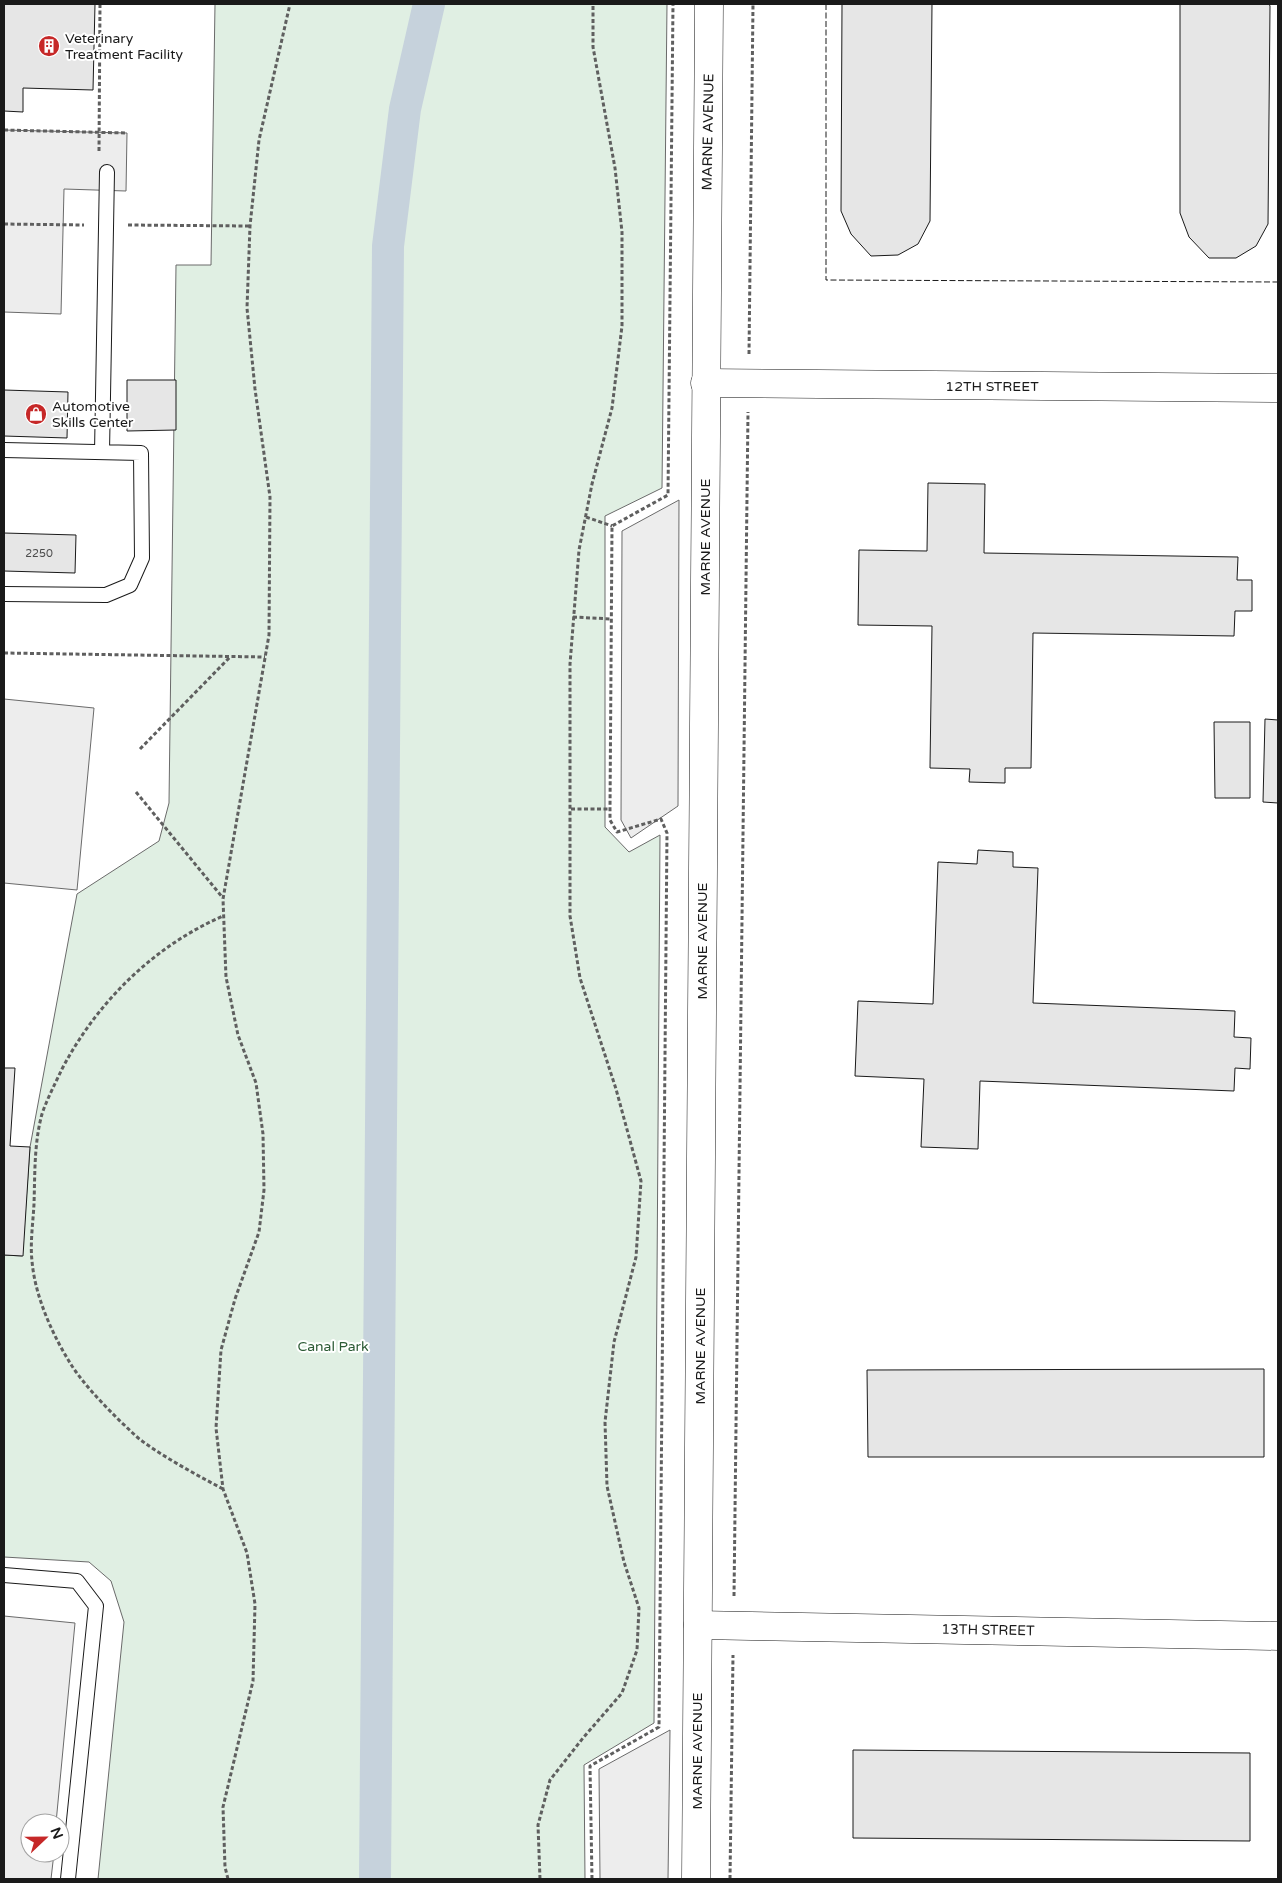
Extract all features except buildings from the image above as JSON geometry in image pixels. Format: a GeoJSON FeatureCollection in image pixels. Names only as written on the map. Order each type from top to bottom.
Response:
{"type":"FeatureCollection","features":[{"type":"Feature","properties":{"kind":"street","name":"MARNE AVENUE"},"geometry":{"type":"LineString","coordinates":[[696,1879],[709,4]]}},
{"type":"Feature","properties":{"kind":"street","name":"12TH STREET"},"geometry":{"type":"LineString","coordinates":[[705,384],[1278,388]]}},
{"type":"Feature","properties":{"kind":"street","name":"13TH STREET"},"geometry":{"type":"LineString","coordinates":[[698,1625],[1278,1636]]}},
{"type":"Feature","properties":{"kind":"lane"},"geometry":{"type":"LineString","coordinates":[[102,452],[107,172]]}},
{"type":"Feature","properties":{"kind":"lane"},"geometry":{"type":"LineString","coordinates":[[4,450],[141,453],[142,558],[130,585],[106,595],[4,594]]}},
{"type":"Feature","properties":{"kind":"lane"},"geometry":{"type":"LineString","coordinates":[[4,1575],[77,1581],[96,1606],[68,1879]]}},
{"type":"Feature","properties":{"kind":"path"},"geometry":{"type":"LineString","coordinates":[[99,152],[100,4]]}},
{"type":"Feature","properties":{"kind":"path"},"geometry":{"type":"LineString","coordinates":[[228,1879],[225,1867],[223,1807],[253,1681],[256,1604],[247,1553],[223,1489],[216,1428],[221,1350],[235,1299],[259,1232],[264,1190],[263,1134],[256,1083],[238,1034],[226,977],[223,899],[269,635],[270,497],[255,389],[247,308],[250,226],[259,140],[290,4]]}},
{"type":"Feature","properties":{"kind":"path"},"geometry":{"type":"LineString","coordinates":[[540,1879],[538,1825],[550,1780],[622,1693],[637,1650],[639,1608],[624,1562],[607,1486],[605,1422],[614,1342],[636,1257],[641,1181],[616,1089],[580,978],[570,916],[570,664],[573,617],[579,550],[612,408],[622,326],[622,232],[615,168],[593,47],[593,4]]}},
{"type":"Feature","properties":{"kind":"path"},"geometry":{"type":"LineString","coordinates":[[586,517],[612,526],[668,495],[673,4]]}},
{"type":"Feature","properties":{"kind":"path"},"geometry":{"type":"LineString","coordinates":[[730,1879],[753,4]]}},
{"type":"Feature","properties":{"kind":"path"},"geometry":{"type":"LineString","coordinates":[[4,130],[127,133]]}},
{"type":"Feature","properties":{"kind":"path"},"geometry":{"type":"LineString","coordinates":[[592,1879],[590,1766],[659,1727],[667,833],[662,819],[617,832],[610,820],[612,526]]}},
{"type":"Feature","properties":{"kind":"path"},"geometry":{"type":"LineString","coordinates":[[573,617],[612,619]]}},
{"type":"Feature","properties":{"kind":"path"},"geometry":{"type":"LineString","coordinates":[[4,653],[266,657]]}},
{"type":"Feature","properties":{"kind":"path"},"geometry":{"type":"LineString","coordinates":[[140,749],[231,656]]}},
{"type":"Feature","properties":{"kind":"path"},"geometry":{"type":"LineString","coordinates":[[136,792],[223,899]]}},
{"type":"Feature","properties":{"kind":"path"},"geometry":{"type":"LineString","coordinates":[[571,809],[610,809]]}},
{"type":"Feature","properties":{"kind":"path"},"geometry":{"type":"LineString","coordinates":[[223,916],[202,925],[178,940],[130,978],[107,1002],[84,1032],[68,1059],[53,1087],[42,1114],[36,1140],[32,1261],[38,1291],[47,1317],[60,1344],[86,1384],[140,1440],[223,1489]]}},
{"type":"Feature","properties":{"kind":"green space","name":"Canal Park"},"geometry":{"type":"Polygon","coordinates":[[[215,4],[667,4],[662,488],[605,516],[605,827],[629,852],[660,835],[654,1723],[584,1765],[585,1879],[98,1879],[124,1622],[111,1581],[89,1562],[4,1557],[4,1255],[22,1256],[30,1147],[77,894],[159,841],[169,803],[176,265],[211,265],[215,4]]]}},
{"type":"Feature","properties":{"kind":"shaded area"},"geometry":{"type":"Polygon","coordinates":[[[4,130],[127,133],[126,191],[64,189],[61,314],[4,312],[4,130]]]}},
{"type":"Feature","properties":{"kind":"shaded area"},"geometry":{"type":"Polygon","coordinates":[[[679,500],[678,806],[631,838],[621,820],[622,531],[679,500]]]}},
{"type":"Feature","properties":{"kind":"shaded area"},"geometry":{"type":"Polygon","coordinates":[[[4,699],[94,708],[77,890],[4,883],[4,699]]]}},
{"type":"Feature","properties":{"kind":"shaded area"},"geometry":{"type":"Polygon","coordinates":[[[4,1616],[75,1623],[57,1813],[20,1813],[20,1863],[53,1863],[51,1879],[4,1879],[4,1616]]]}},
{"type":"Feature","properties":{"kind":"shaded area"},"geometry":{"type":"Polygon","coordinates":[[[670,1730],[668,1879],[600,1879],[599,1769],[670,1730]]]}},
{"type":"Feature","properties":{"kind":"waterway"},"geometry":{"type":"LineString","coordinates":[[375,1879],[388,246],[405,109],[429,4]]}},
{"type":"Feature","properties":{"kind":"fence"},"geometry":{"type":"LineString","coordinates":[[826,4],[826,280],[1278,282]]}},
{"type":"Feature","properties":{"kind":"place","name":"Veterinary Treatment Facility"},"geometry":{"type":"Point","coordinates":[49,46]}},
{"type":"Feature","properties":{"kind":"place","name":"Automotive Skills Center"},"geometry":{"type":"Point","coordinates":[36,414]}}]}
